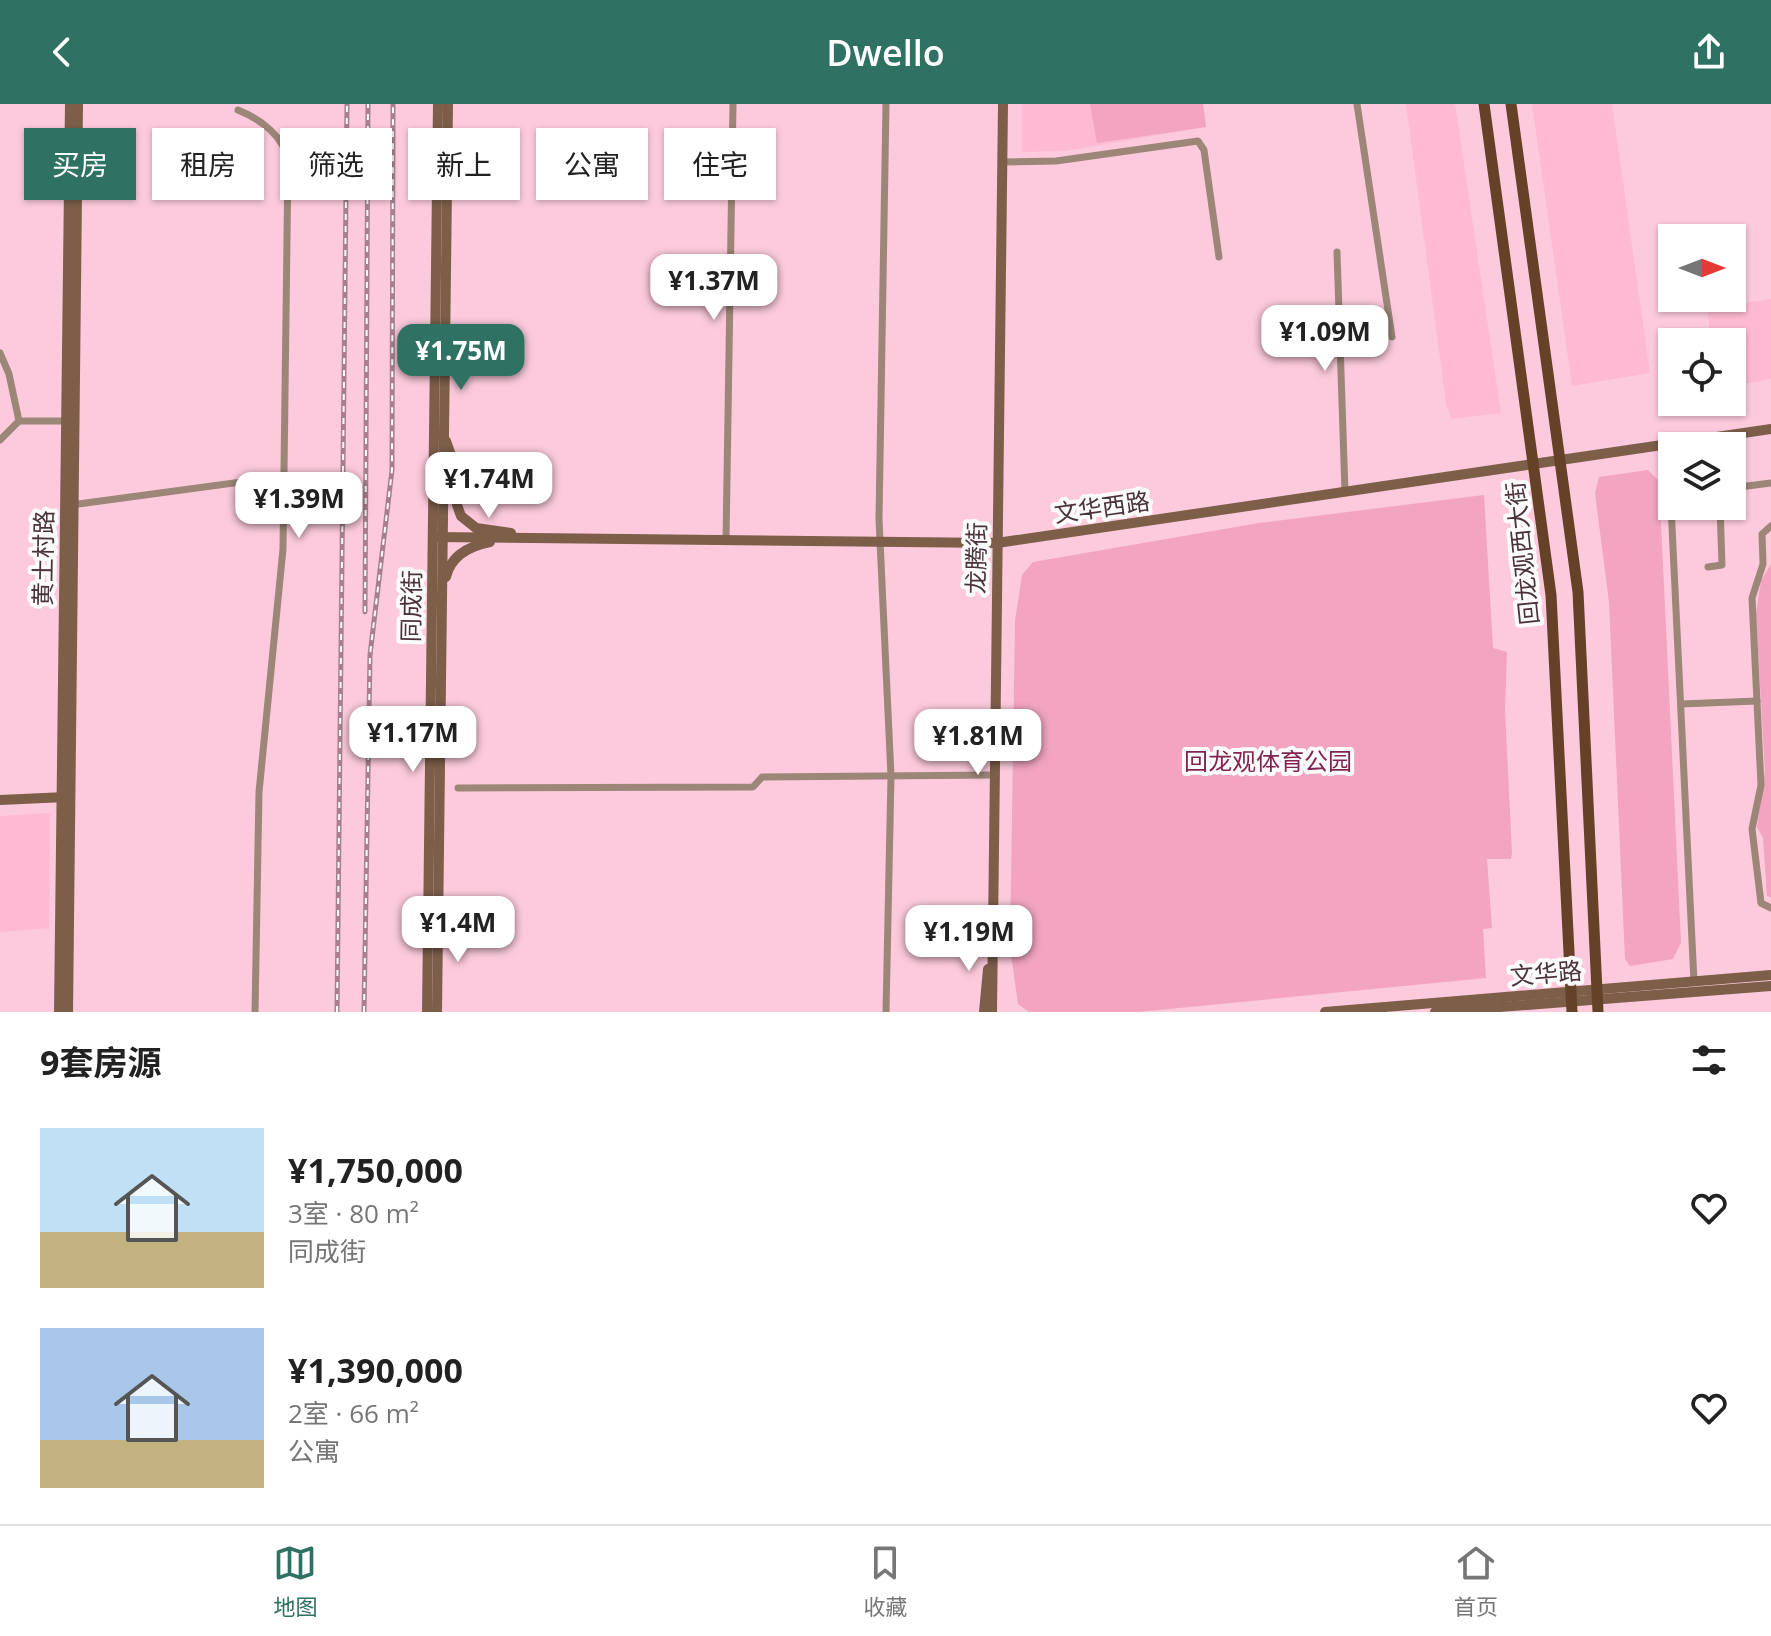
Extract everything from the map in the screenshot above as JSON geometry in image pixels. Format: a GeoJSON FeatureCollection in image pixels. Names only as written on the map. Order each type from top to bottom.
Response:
{"type":"FeatureCollection","features":[{"type":"Feature","properties":{"kind":"main road","name":"回龙观西大街"},"geometry":{"type":"LineString","coordinates":[[1484,104],[1536,464],[1554,638],[1572,1002]]}},
{"type":"Feature","properties":{"kind":"main road","name":"回龙观西大街"},"geometry":{"type":"LineString","coordinates":[[1511,104],[1578,592],[1598,1000]]}},
{"type":"Feature","properties":{"kind":"street","name":"黄土村路"},"geometry":{"type":"LineString","coordinates":[[68,1012],[66,797],[70,104]]}},
{"type":"Feature","properties":{"kind":"street","name":"黄土村路"},"geometry":{"type":"LineString","coordinates":[[70,421],[78,104]]}},
{"type":"Feature","properties":{"kind":"street"},"geometry":{"type":"LineString","coordinates":[[726,540],[733,104]]}},
{"type":"Feature","properties":{"kind":"street"},"geometry":{"type":"LineString","coordinates":[[886,104],[880,543],[891,776],[886,1012]]}},
{"type":"Feature","properties":{"kind":"street","name":"龙腾街"},"geometry":{"type":"LineString","coordinates":[[992,1012],[1003,104]]}},
{"type":"Feature","properties":{"kind":"street"},"geometry":{"type":"LineString","coordinates":[[1357,104],[1392,337]]}},
{"type":"Feature","properties":{"kind":"street","name":"同成街"},"geometry":{"type":"LineString","coordinates":[[437,1012],[441,658],[438,537],[444,424],[443,107]]}},
{"type":"Feature","properties":{"kind":"street","name":"同成街"},"geometry":{"type":"LineString","coordinates":[[427,1012],[438,537],[443,107]]}},
{"type":"Feature","properties":{"kind":"street"},"geometry":{"type":"LineString","coordinates":[[238,110],[266,125],[287,155],[285,476],[279,607],[259,792],[255,1012]]}},
{"type":"Feature","properties":{"kind":"street"},"geometry":{"type":"LineString","coordinates":[[1002,162],[1056,161],[1198,141],[1204,150],[1219,257]]}},
{"type":"Feature","properties":{"kind":"street"},"geometry":{"type":"LineString","coordinates":[[1337,252],[1345,492]]}},
{"type":"Feature","properties":{"kind":"street"},"geometry":{"type":"LineString","coordinates":[[0,353],[9,374],[19,421]]}},
{"type":"Feature","properties":{"kind":"street"},"geometry":{"type":"LineString","coordinates":[[0,440],[19,421],[70,421]]}},
{"type":"Feature","properties":{"kind":"street"},"geometry":{"type":"LineString","coordinates":[[444,424],[456,470],[457,509],[463,518],[481,529],[544,538]]}},
{"type":"Feature","properties":{"kind":"street","name":"文华西路"},"geometry":{"type":"LineString","coordinates":[[1746,433],[1771,429]]}},
{"type":"Feature","properties":{"kind":"street","name":"文华西路"},"geometry":{"type":"LineString","coordinates":[[438,537],[997,543],[1658,445]]}},
{"type":"Feature","properties":{"kind":"street"},"geometry":{"type":"LineString","coordinates":[[69,506],[285,476]]}},
{"type":"Feature","properties":{"kind":"street"},"geometry":{"type":"LineString","coordinates":[[1746,486],[1771,483]]}},
{"type":"Feature","properties":{"kind":"street"},"geometry":{"type":"LineString","coordinates":[[1672,520],[1694,982]]}},
{"type":"Feature","properties":{"kind":"street"},"geometry":{"type":"LineString","coordinates":[[1708,567],[1722,565],[1720,520]]}},
{"type":"Feature","properties":{"kind":"street"},"geometry":{"type":"LineString","coordinates":[[1771,526],[1762,534],[1763,564],[1752,598],[1761,785],[1752,829],[1761,903],[1771,908]]}},
{"type":"Feature","properties":{"kind":"street"},"geometry":{"type":"LineString","coordinates":[[441,658],[449,567],[472,547],[518,538]]}},
{"type":"Feature","properties":{"kind":"street"},"geometry":{"type":"LineString","coordinates":[[1681,704],[1757,701]]}},
{"type":"Feature","properties":{"kind":"street"},"geometry":{"type":"LineString","coordinates":[[458,788],[753,787],[762,777],[995,775]]}},
{"type":"Feature","properties":{"kind":"street","name":"黄土村路"},"geometry":{"type":"LineString","coordinates":[[59,1012],[66,797]]}},
{"type":"Feature","properties":{"kind":"street"},"geometry":{"type":"LineString","coordinates":[[0,800],[66,797]]}},
{"type":"Feature","properties":{"kind":"street"},"geometry":{"type":"LineString","coordinates":[[438,924],[441,997],[445,1012]]}},
{"type":"Feature","properties":{"kind":"street"},"geometry":{"type":"LineString","coordinates":[[984,1012],[993,939]]}},
{"type":"Feature","properties":{"kind":"street"},"geometry":{"type":"LineString","coordinates":[[992,962],[994,992],[1000,1012]]}},
{"type":"Feature","properties":{"kind":"street","name":"文华路"},"geometry":{"type":"LineString","coordinates":[[1598,1000],[1694,982],[1771,975]]}},
{"type":"Feature","properties":{"kind":"street","name":"文华路"},"geometry":{"type":"LineString","coordinates":[[1435,1012],[1771,986]]}},
{"type":"Feature","properties":{"kind":"street","name":"文华路"},"geometry":{"type":"LineString","coordinates":[[1325,1012],[1572,1002]]}},
{"type":"Feature","properties":{"kind":"shaded area"},"geometry":{"type":"Polygon","coordinates":[[[1022,104],[1203,104],[1206,127],[1065,151],[1022,152],[1022,104]]]}},
{"type":"Feature","properties":{"kind":"shaded area"},"geometry":{"type":"Polygon","coordinates":[[[1406,104],[1455,104],[1501,413],[1451,419],[1446,403],[1406,104]]]}},
{"type":"Feature","properties":{"kind":"shaded area"},"geometry":{"type":"Polygon","coordinates":[[[1532,104],[1612,104],[1650,373],[1572,386],[1532,104]]]}},
{"type":"Feature","properties":{"kind":"shaded area"},"geometry":{"type":"Polygon","coordinates":[[[1771,299],[1771,379],[1746,383],[1746,328],[1709,328],[1707,312],[1746,312],[1746,303],[1771,299]]]}},
{"type":"Feature","properties":{"kind":"shaded area"},"geometry":{"type":"Polygon","coordinates":[[[50,813],[49,928],[0,932],[0,816],[50,813]]]}},
{"type":"Feature","properties":{"kind":"green space"},"geometry":{"type":"Polygon","coordinates":[[[1090,104],[1203,104],[1206,127],[1097,143],[1090,104]]]}},
{"type":"Feature","properties":{"kind":"green space"},"geometry":{"type":"Polygon","coordinates":[[[1648,470],[1658,480],[1658,520],[1661,520],[1681,943],[1673,959],[1630,966],[1625,959],[1609,602],[1595,493],[1599,477],[1648,470]]]}},
{"type":"Feature","properties":{"kind":"green space","name":"回龙观体育公园"},"geometry":{"type":"Polygon","coordinates":[[[1484,495],[1493,648],[1507,652],[1505,710],[1512,853],[1511,859],[1487,859],[1492,928],[1483,929],[1486,978],[1138,1012],[1029,1012],[1018,1004],[1010,947],[1015,621],[1022,575],[1033,562],[1259,523],[1484,495]]]}},
{"type":"Feature","properties":{"kind":"green space"},"geometry":{"type":"Polygon","coordinates":[[[1771,564],[1771,897],[1767,896],[1763,838],[1757,827],[1765,771],[1756,613],[1761,581],[1771,564]]]}},
{"type":"Feature","properties":{"kind":"railway"},"geometry":{"type":"LineString","coordinates":[[337,1012],[347,104]]}},
{"type":"Feature","properties":{"kind":"railway"},"geometry":{"type":"LineString","coordinates":[[365,612],[368,104]]}},
{"type":"Feature","properties":{"kind":"railway"},"geometry":{"type":"LineString","coordinates":[[364,1012],[370,655],[392,470],[393,104]]}}]}
